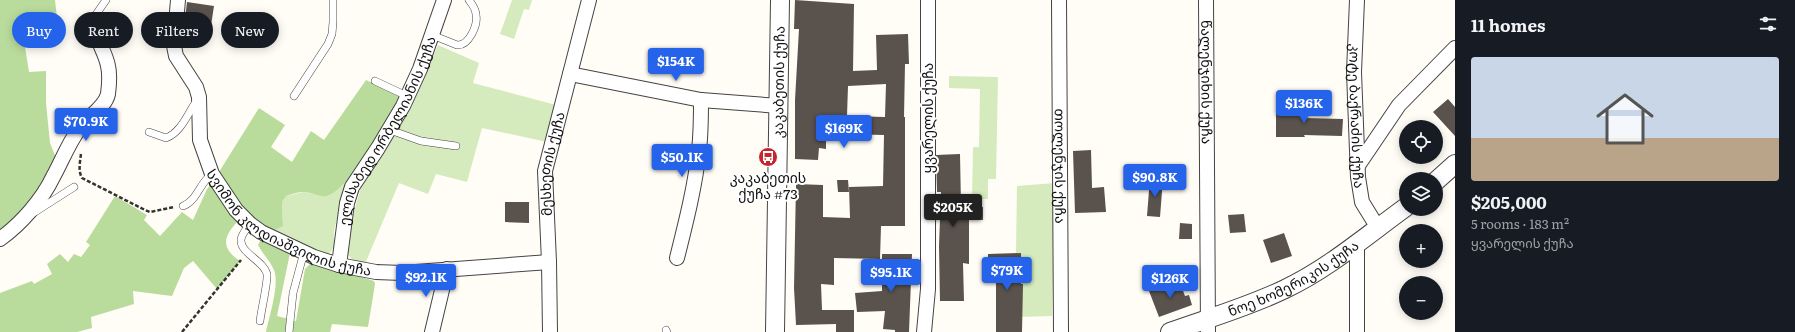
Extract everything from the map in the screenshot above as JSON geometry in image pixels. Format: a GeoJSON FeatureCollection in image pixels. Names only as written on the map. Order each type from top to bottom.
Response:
{"type":"FeatureCollection","features":[{"type":"Feature","properties":{"kind":"street","name":"სვიმონ კლდიაშვილის ქუჩა"},"geometry":{"type":"LineString","coordinates":[[178,0],[174,46],[176,56],[196,87],[199,97],[200,140],[212,174],[236,210],[250,224],[261,232],[304,252],[339,265],[376,272],[402,273],[550,262]]}},
{"type":"Feature","properties":{"kind":"street","name":"ელისაბედ ორბელიანის ქუჩა"},"geometry":{"type":"LineString","coordinates":[[339,265],[347,203],[352,187],[390,130],[407,96],[420,69],[444,0]]}},
{"type":"Feature","properties":{"kind":"street","name":"მესხეთის ქუჩა"},"geometry":{"type":"LineString","coordinates":[[550,332],[550,262],[545,171],[589,0]]}},
{"type":"Feature","properties":{"kind":"street","name":"კაკაბეთის ქუჩა"},"geometry":{"type":"LineString","coordinates":[[775,332],[780,0]]}},
{"type":"Feature","properties":{"kind":"street","name":"ყვარელის ქუჩა"},"geometry":{"type":"LineString","coordinates":[[924,332],[928,289],[928,0]]}},
{"type":"Feature","properties":{"kind":"street","name":"თოლენჯის ქუჩა"},"geometry":{"type":"LineString","coordinates":[[1060,0],[1061,332]]}},
{"type":"Feature","properties":{"kind":"street","name":"წალენჯიხის ქუჩა"},"geometry":{"type":"LineString","coordinates":[[1206,0],[1208,325]]}},
{"type":"Feature","properties":{"kind":"street","name":"კოტე ბაქრაძის ქუჩა"},"geometry":{"type":"LineString","coordinates":[[1357,0],[1354,72],[1357,167],[1362,202],[1378,228]]}},
{"type":"Feature","properties":{"kind":"street"},"geometry":{"type":"LineString","coordinates":[[0,239],[19,222],[43,194],[54,177],[67,147],[80,128],[103,104],[108,95],[108,67],[101,48]]}},
{"type":"Feature","properties":{"kind":"street"},"geometry":{"type":"LineString","coordinates":[[1357,167],[1399,105],[1455,48]]}},
{"type":"Feature","properties":{"kind":"street"},"geometry":{"type":"LineString","coordinates":[[570,74],[701,100],[779,106]]}},
{"type":"Feature","properties":{"kind":"street"},"geometry":{"type":"LineString","coordinates":[[677,258],[695,182],[699,149],[701,100]]}},
{"type":"Feature","properties":{"kind":"street"},"geometry":{"type":"LineString","coordinates":[[1443,175],[1455,164]]}},
{"type":"Feature","properties":{"kind":"street","name":"ნოე ხომერიკის ქუჩა"},"geometry":{"type":"LineString","coordinates":[[1170,332],[1208,325],[1234,311],[1286,288],[1328,264],[1399,212]]}},
{"type":"Feature","properties":{"kind":"street"},"geometry":{"type":"LineString","coordinates":[[1357,244],[1357,332]]}},
{"type":"Feature","properties":{"kind":"street"},"geometry":{"type":"LineString","coordinates":[[432,332],[447,269]]}},
{"type":"Feature","properties":{"kind":"lane"},"geometry":{"type":"LineString","coordinates":[[99,12],[106,0]]}},
{"type":"Feature","properties":{"kind":"lane"},"geometry":{"type":"LineString","coordinates":[[294,96],[328,44],[332,34],[333,0]]}},
{"type":"Feature","properties":{"kind":"lane"},"geometry":{"type":"LineString","coordinates":[[432,35],[457,45],[461,45],[465,42],[473,31],[477,16],[469,0]]}},
{"type":"Feature","properties":{"kind":"lane"},"geometry":{"type":"LineString","coordinates":[[375,81],[407,96]]}},
{"type":"Feature","properties":{"kind":"lane"},"geometry":{"type":"LineString","coordinates":[[149,132],[166,138],[172,136],[178,130],[199,97]]}},
{"type":"Feature","properties":{"kind":"lane"},"geometry":{"type":"LineString","coordinates":[[390,130],[421,141],[456,146]]}},
{"type":"Feature","properties":{"kind":"lane"},"geometry":{"type":"LineString","coordinates":[[183,206],[192,199],[208,176],[212,174]]}},
{"type":"Feature","properties":{"kind":"lane"},"geometry":{"type":"LineString","coordinates":[[19,222],[74,187]]}},
{"type":"Feature","properties":{"kind":"lane"},"geometry":{"type":"LineString","coordinates":[[250,224],[241,240],[242,245],[247,252],[262,265],[267,275],[260,321]]}},
{"type":"Feature","properties":{"kind":"lane"},"geometry":{"type":"LineString","coordinates":[[289,332],[293,293],[304,252]]}},
{"type":"Feature","properties":{"kind":"path"},"geometry":{"type":"LineString","coordinates":[[82,178],[150,212],[183,206]]}},
{"type":"Feature","properties":{"kind":"path"},"geometry":{"type":"LineString","coordinates":[[182,332],[247,252]]}},
{"type":"Feature","properties":{"kind":"green space"},"geometry":{"type":"Polygon","coordinates":[[[0,0],[55,0],[56,12],[12,12],[12,48],[25,48],[29,72],[46,71],[46,103],[50,143],[56,158],[51,170],[39,190],[18,216],[0,234],[0,0]]]}},
{"type":"Feature","properties":{"kind":"green space"},"geometry":{"type":"Polygon","coordinates":[[[512,0],[532,0],[529,10],[524,9],[514,39],[500,34],[512,0]]]}},
{"type":"Feature","properties":{"kind":"green space"},"geometry":{"type":"Polygon","coordinates":[[[438,45],[479,63],[473,83],[556,105],[547,142],[482,128],[467,182],[436,174],[428,194],[399,183],[365,264],[359,262],[352,259],[347,253],[353,215],[361,187],[410,110],[438,45]]]}},
{"type":"Feature","properties":{"kind":"green space"},"geometry":{"type":"Polygon","coordinates":[[[949,76],[998,77],[996,179],[988,179],[988,199],[972,199],[973,147],[979,147],[980,89],[949,88],[949,76]]]}},
{"type":"Feature","properties":{"kind":"green space"},"geometry":{"type":"Polygon","coordinates":[[[366,80],[401,96],[369,152],[347,181],[336,191],[326,196],[304,192],[286,196],[282,202],[283,226],[275,230],[256,222],[246,214],[219,172],[259,108],[285,125],[271,147],[292,162],[311,131],[324,140],[366,80]]]}},
{"type":"Feature","properties":{"kind":"green space"},"geometry":{"type":"Polygon","coordinates":[[[350,177],[341,201],[334,231],[334,247],[330,253],[323,256],[275,230],[283,225],[282,202],[286,196],[304,192],[325,196],[342,186],[350,177]]]}},
{"type":"Feature","properties":{"kind":"green space"},"geometry":{"type":"Polygon","coordinates":[[[214,181],[240,219],[230,230],[226,241],[229,251],[240,261],[217,289],[193,261],[184,268],[172,296],[133,291],[134,304],[91,317],[92,328],[77,332],[0,332],[0,293],[32,281],[34,284],[52,274],[47,264],[60,254],[68,262],[74,254],[81,257],[90,245],[86,242],[115,196],[147,215],[144,220],[160,236],[182,212],[193,220],[207,189],[214,181]]]}},
{"type":"Feature","properties":{"kind":"green space"},"geometry":{"type":"Polygon","coordinates":[[[1055,183],[1052,316],[1015,317],[1017,186],[1055,183]]]}},
{"type":"Feature","properties":{"kind":"green space"},"geometry":{"type":"Polygon","coordinates":[[[261,239],[290,253],[277,316],[296,321],[305,269],[310,264],[315,263],[374,281],[375,284],[368,327],[332,324],[330,332],[266,332],[274,299],[276,281],[270,262],[258,245],[261,239]]]}},
{"type":"Feature","properties":{"kind":"building"},"geometry":{"type":"Polygon","coordinates":[[[795,0],[854,4],[853,71],[877,70],[876,35],[908,34],[909,64],[905,64],[904,117],[905,226],[881,226],[880,259],[834,258],[834,285],[821,284],[822,310],[854,310],[854,332],[836,332],[836,324],[796,325],[794,288],[796,184],[823,185],[823,217],[850,218],[849,187],[883,186],[884,135],[842,134],[842,139],[826,139],[826,149],[819,148],[818,160],[795,159],[795,100],[799,29],[794,29],[795,0]],[[886,84],[848,86],[847,116],[885,117],[886,84]]]}},
{"type":"Feature","properties":{"kind":"building"},"geometry":{"type":"Polygon","coordinates":[[[187,2],[214,6],[213,12],[186,12],[187,2]]]}},
{"type":"Feature","properties":{"kind":"building"},"geometry":{"type":"Polygon","coordinates":[[[1448,99],[1455,107],[1455,136],[1443,123],[1443,120],[1440,120],[1433,112],[1448,99]]]}},
{"type":"Feature","properties":{"kind":"building"},"geometry":{"type":"Polygon","coordinates":[[[1276,106],[1304,106],[1304,118],[1343,119],[1342,136],[1304,135],[1305,137],[1276,137],[1276,106]]]}},
{"type":"Feature","properties":{"kind":"building"},"geometry":{"type":"Polygon","coordinates":[[[1091,150],[1092,188],[1104,187],[1106,212],[1075,213],[1073,151],[1091,150]]]}},
{"type":"Feature","properties":{"kind":"building"},"geometry":{"type":"Polygon","coordinates":[[[960,154],[961,206],[983,207],[983,220],[969,220],[969,264],[963,263],[964,301],[940,301],[939,246],[941,192],[937,192],[936,155],[960,154]]]}},
{"type":"Feature","properties":{"kind":"building"},"geometry":{"type":"Polygon","coordinates":[[[1150,178],[1163,179],[1160,217],[1147,216],[1150,178]]]}},
{"type":"Feature","properties":{"kind":"building"},"geometry":{"type":"Polygon","coordinates":[[[837,180],[848,180],[849,192],[838,192],[837,180]]]}},
{"type":"Feature","properties":{"kind":"building"},"geometry":{"type":"Polygon","coordinates":[[[505,202],[529,202],[529,223],[505,222],[505,202]]]}},
{"type":"Feature","properties":{"kind":"building"},"geometry":{"type":"Polygon","coordinates":[[[1244,214],[1246,232],[1230,233],[1228,215],[1244,214]]]}},
{"type":"Feature","properties":{"kind":"building"},"geometry":{"type":"Polygon","coordinates":[[[1180,223],[1192,224],[1192,239],[1179,239],[1180,223]]]}},
{"type":"Feature","properties":{"kind":"building"},"geometry":{"type":"Polygon","coordinates":[[[1284,233],[1292,256],[1271,263],[1263,240],[1284,233]]]}},
{"type":"Feature","properties":{"kind":"building"},"geometry":{"type":"Polygon","coordinates":[[[1021,253],[1021,284],[1023,284],[1022,332],[996,332],[996,279],[988,279],[988,254],[1021,253]]]}},
{"type":"Feature","properties":{"kind":"building"},"geometry":{"type":"Polygon","coordinates":[[[882,254],[912,254],[909,332],[895,332],[895,330],[883,329],[885,311],[857,312],[855,293],[882,291],[882,254]]]}},
{"type":"Feature","properties":{"kind":"building"},"geometry":{"type":"Polygon","coordinates":[[[1179,280],[1185,296],[1189,295],[1192,305],[1159,317],[1149,291],[1179,280]]]}},
{"type":"Feature","properties":{"kind":"place","name":"კაკაბეთის ქუჩა #73"},"geometry":{"type":"Point","coordinates":[768,157]}}]}
